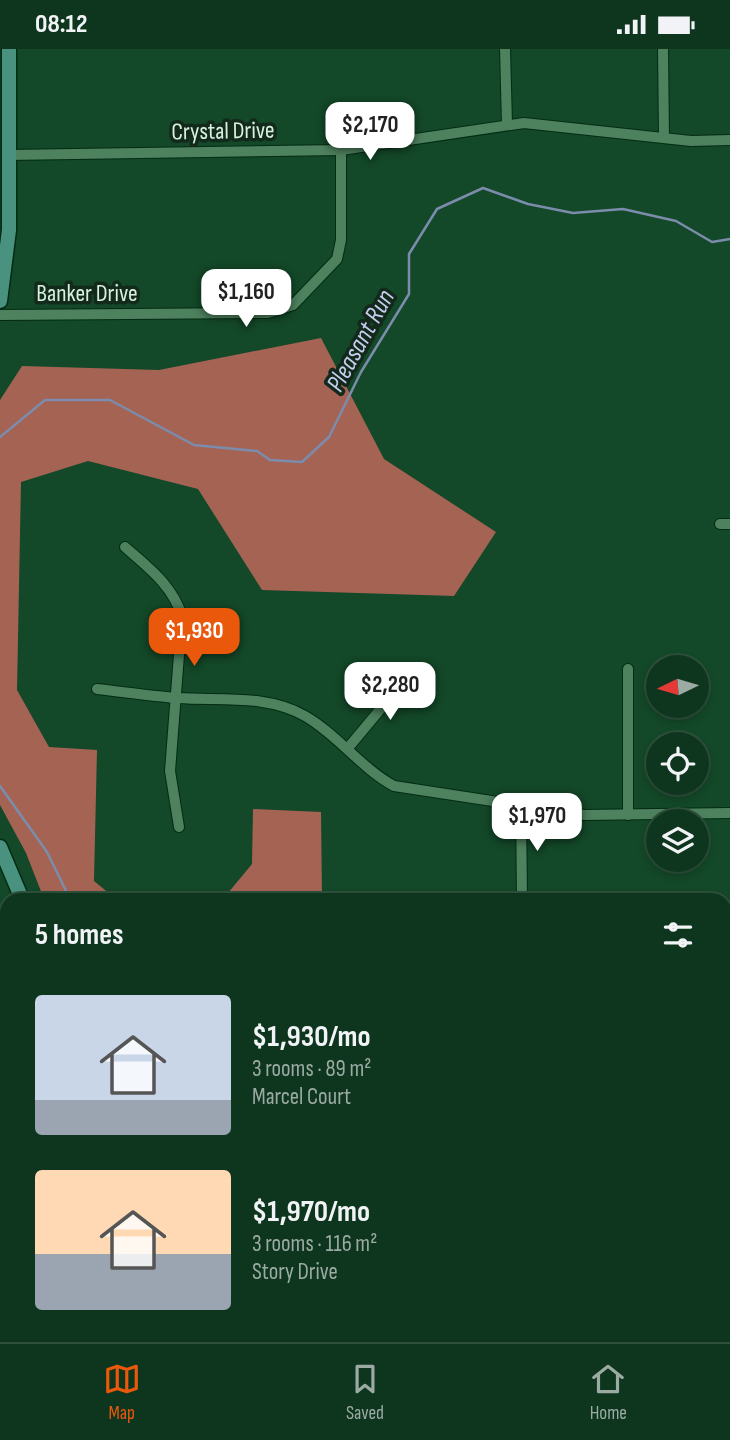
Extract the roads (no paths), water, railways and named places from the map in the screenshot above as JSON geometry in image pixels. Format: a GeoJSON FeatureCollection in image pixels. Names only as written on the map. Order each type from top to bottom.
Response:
{"type":"FeatureCollection","features":[{"type":"Feature","properties":{"kind":"street"},"geometry":{"type":"LineString","coordinates":[[0,302],[9,230],[9,49]]}},
{"type":"Feature","properties":{"kind":"street"},"geometry":{"type":"LineString","coordinates":[[505,49],[507,124]]}},
{"type":"Feature","properties":{"kind":"street"},"geometry":{"type":"LineString","coordinates":[[663,49],[664,137]]}},
{"type":"Feature","properties":{"kind":"street","name":"Crystal Drive"},"geometry":{"type":"LineString","coordinates":[[8,155],[341,150],[507,124],[730,140]]}},
{"type":"Feature","properties":{"kind":"street","name":"Banker Drive"},"geometry":{"type":"LineString","coordinates":[[0,315],[268,313],[287,309],[337,259],[341,240],[341,150]]}},
{"type":"Feature","properties":{"kind":"street"},"geometry":{"type":"LineString","coordinates":[[125,547],[163,581],[182,616],[170,786],[179,827]]}},
{"type":"Feature","properties":{"kind":"street"},"geometry":{"type":"LineString","coordinates":[[628,669],[628,815]]}},
{"type":"Feature","properties":{"kind":"street"},"geometry":{"type":"LineString","coordinates":[[348,748],[408,676]]}},
{"type":"Feature","properties":{"kind":"street"},"geometry":{"type":"LineString","coordinates":[[97,689],[177,698],[272,703],[306,716],[348,748],[377,777],[394,786],[584,815],[730,813]]}},
{"type":"Feature","properties":{"kind":"street"},"geometry":{"type":"LineString","coordinates":[[521,807],[522,893]]}},
{"type":"Feature","properties":{"kind":"street"},"geometry":{"type":"LineString","coordinates":[[0,847],[19,893]]}},
{"type":"Feature","properties":{"kind":"waterway","name":"Pleasant Run"},"geometry":{"type":"LineString","coordinates":[[0,437],[45,400],[110,400],[194,445],[257,451],[270,460],[302,462],[329,437],[361,372],[409,294],[409,254],[437,209],[483,188],[528,204],[573,213],[623,209],[676,221],[712,242],[730,239]]}},
{"type":"Feature","properties":{"kind":"waterway","name":"Pleasant Run"},"geometry":{"type":"LineString","coordinates":[[0,786],[47,852],[67,893]]}}]}
